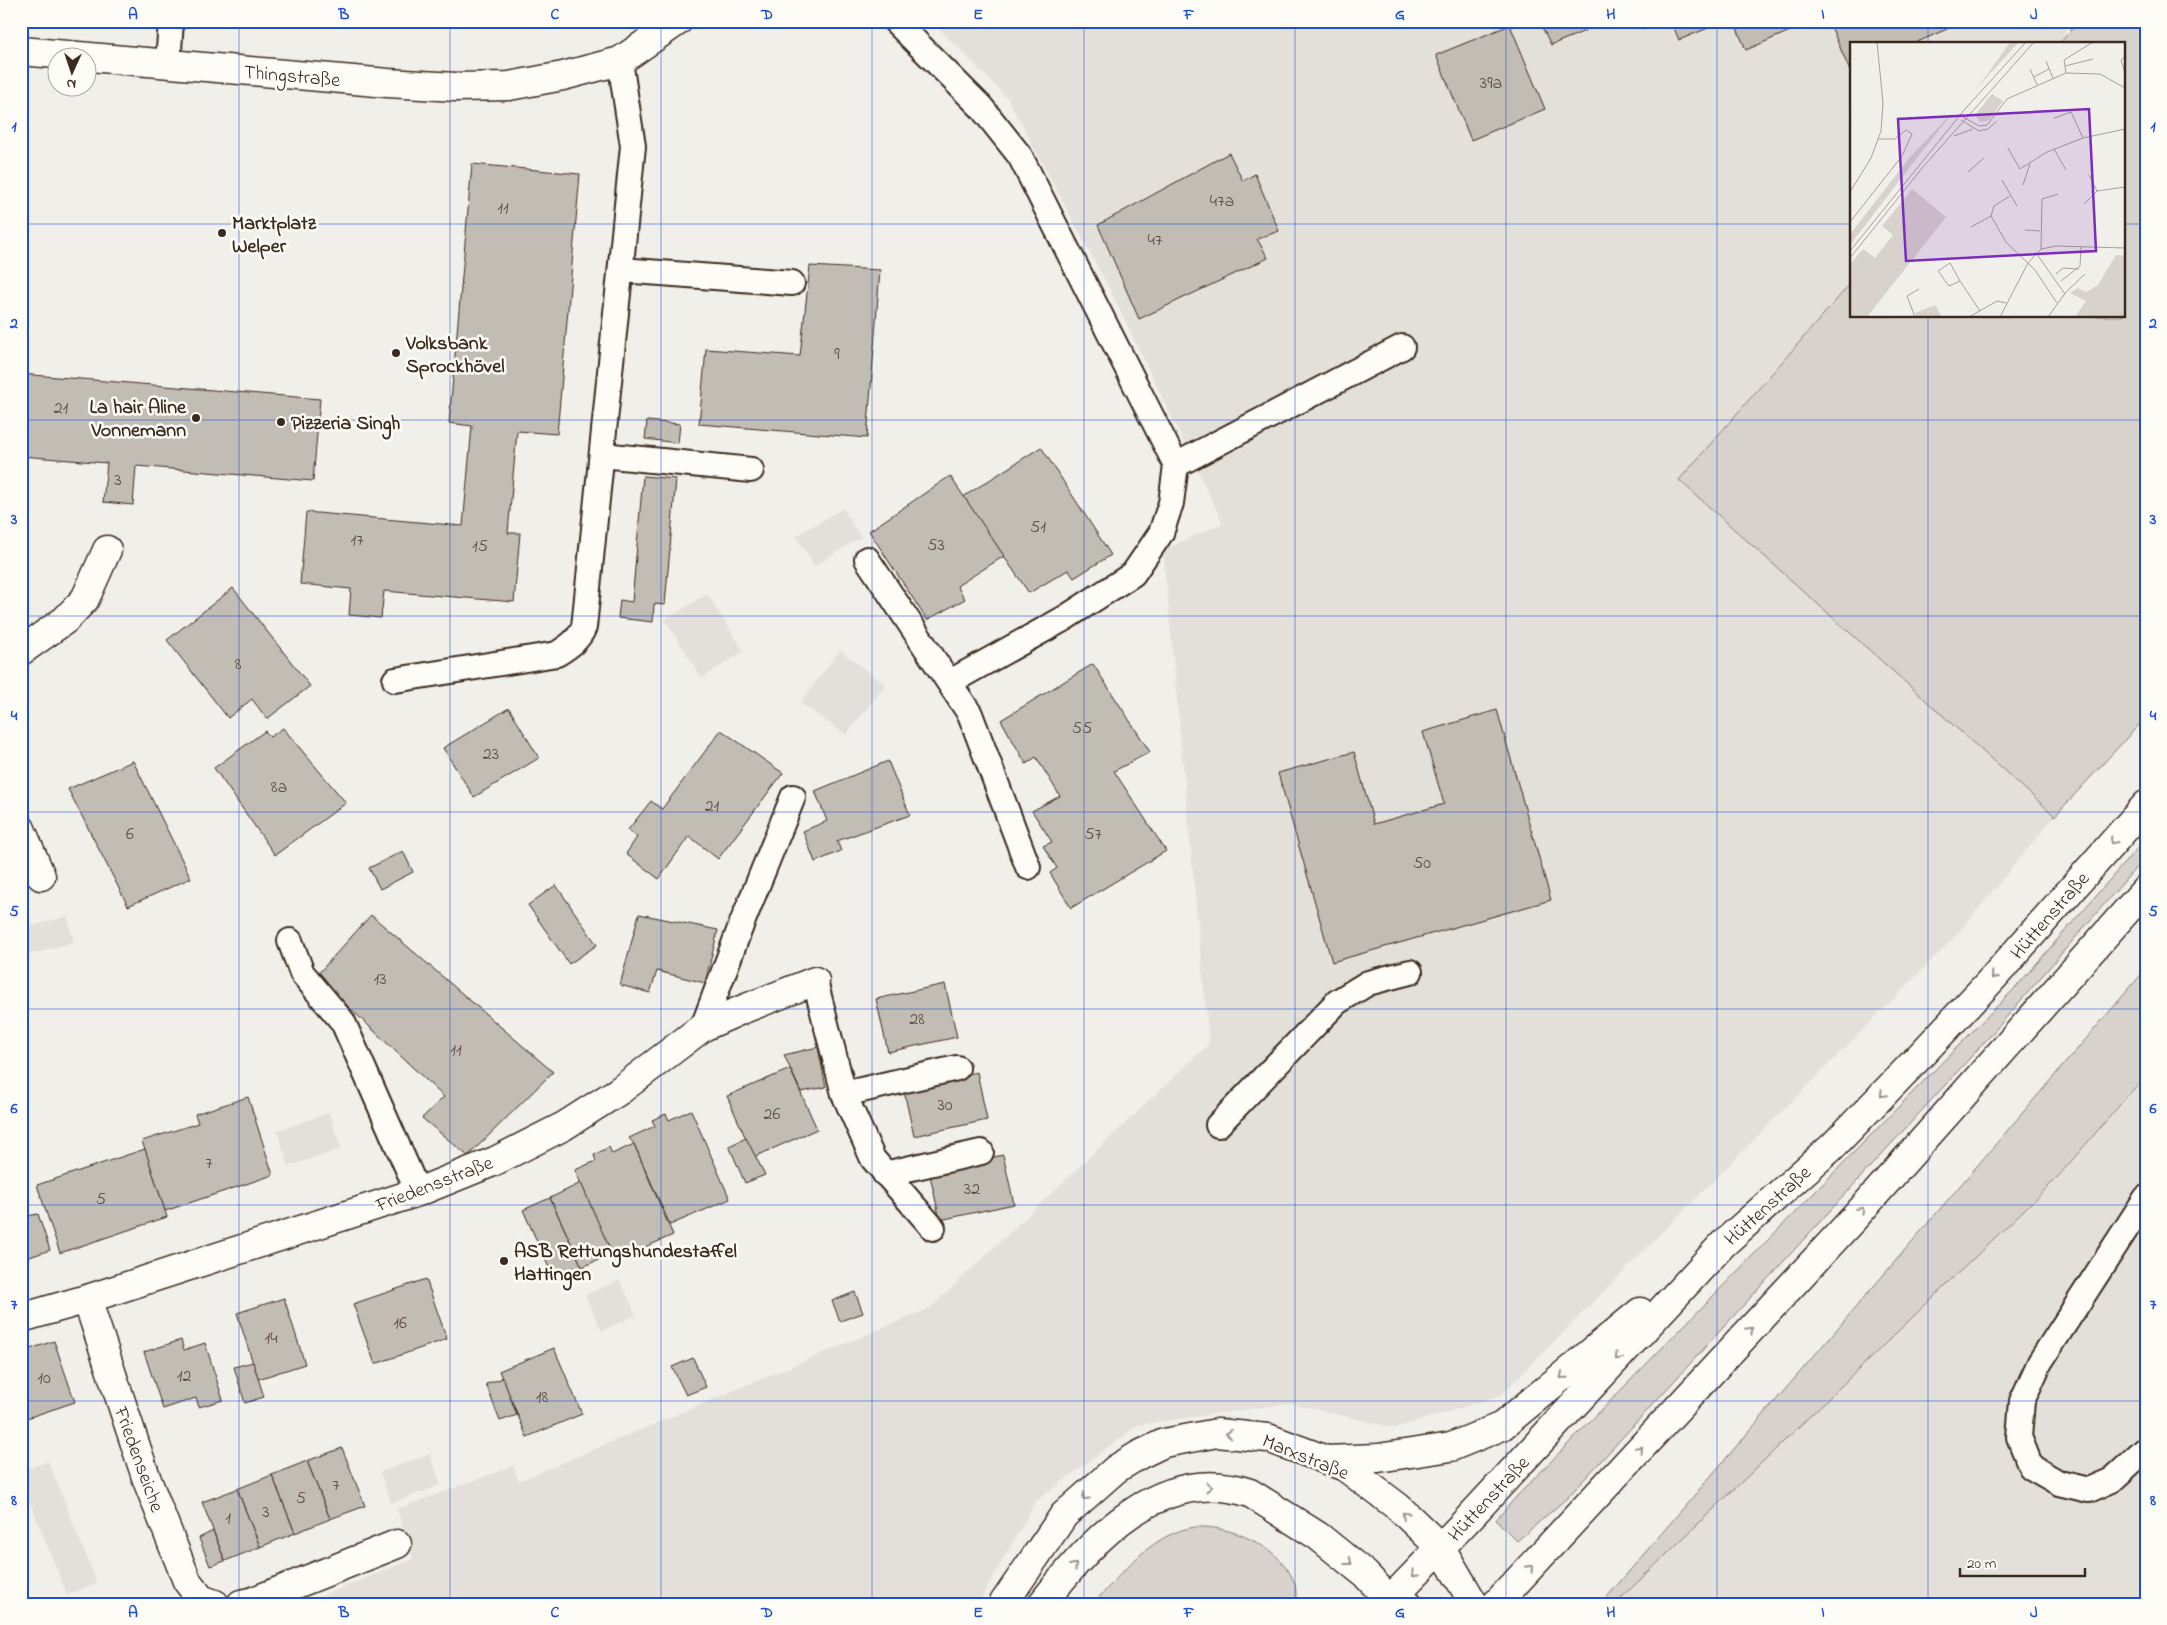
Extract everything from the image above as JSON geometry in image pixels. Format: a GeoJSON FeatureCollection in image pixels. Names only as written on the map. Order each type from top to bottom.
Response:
{"type":"FeatureCollection","features":[{"type":"Feature","properties":{"kind":"street","name":"Thingstraße"},"geometry":{"type":"LineString","coordinates":[[21,50],[388,84],[456,87],[509,86],[563,76],[620,61],[651,42],[678,21]]}},
{"type":"Feature","properties":{"kind":"street"},"geometry":{"type":"LineString","coordinates":[[21,651],[65,620],[85,600],[107,550]]}},
{"type":"Feature","properties":{"kind":"street","name":"Hüttenstraße"},"geometry":{"type":"LineString","coordinates":[[1395,1602],[1441,1548],[1723,1244],[1833,1146],[1920,1056],[1994,977],[2146,805]]}},
{"type":"Feature","properties":{"kind":"street"},"geometry":{"type":"LineString","coordinates":[[21,829],[41,876]]}},
{"type":"Feature","properties":{"kind":"street"},"geometry":{"type":"LineString","coordinates":[[1496,1604],[1855,1217],[2146,889]]}},
{"type":"Feature","properties":{"kind":"street","name":"Friedensstraße"},"geometry":{"type":"LineString","coordinates":[[21,1318],[87,1299],[418,1192],[494,1161],[564,1126],[619,1091],[703,1027],[815,981]]}},
{"type":"Feature","properties":{"kind":"street"},"geometry":{"type":"LineString","coordinates":[[1326,1460],[1378,1458],[1451,1447],[1502,1426],[1723,1244]]}},
{"type":"Feature","properties":{"kind":"street","name":"Friedenseiche"},"geometry":{"type":"LineString","coordinates":[[87,1299],[146,1480],[187,1581],[201,1599],[215,1604]]}},
{"type":"Feature","properties":{"kind":"street","name":"Marxstraße"},"geometry":{"type":"LineString","coordinates":[[1003,1604],[1064,1515],[1116,1469],[1150,1448],[1179,1439],[1205,1434],[1254,1435],[1286,1444],[1345,1467],[1398,1507],[1441,1548],[1474,1604]]}},
{"type":"Feature","properties":{"kind":"street"},"geometry":{"type":"LineString","coordinates":[[1042,1604],[1105,1532],[1150,1501],[1165,1494],[1198,1487],[1238,1489],[1250,1493],[1318,1536],[1365,1574],[1395,1602]]}},
{"type":"Feature","properties":{"kind":"street"},"geometry":{"type":"LineString","coordinates":[[241,1604],[251,1602],[396,1544]]}},
{"type":"Feature","properties":{"kind":"lane"},"geometry":{"type":"LineString","coordinates":[[168,64],[171,21]]}},
{"type":"Feature","properties":{"kind":"lane"},"geometry":{"type":"LineString","coordinates":[[896,21],[981,107],[1020,156],[1176,465],[1171,503],[1161,533],[1133,574],[1065,618],[950,682]]}},
{"type":"Feature","properties":{"kind":"lane"},"geometry":{"type":"LineString","coordinates":[[395,680],[557,654],[569,646],[581,634],[584,627],[634,146],[620,61]]}},
{"type":"Feature","properties":{"kind":"lane"},"geometry":{"type":"LineString","coordinates":[[621,270],[792,283]]}},
{"type":"Feature","properties":{"kind":"lane"},"geometry":{"type":"LineString","coordinates":[[1176,465],[1402,347]]}},
{"type":"Feature","properties":{"kind":"lane"},"geometry":{"type":"LineString","coordinates":[[602,455],[751,470]]}},
{"type":"Feature","properties":{"kind":"lane"},"geometry":{"type":"LineString","coordinates":[[867,559],[970,714],[1028,868]]}},
{"type":"Feature","properties":{"kind":"lane"},"geometry":{"type":"LineString","coordinates":[[703,1027],[742,923],[794,797]]}},
{"type":"Feature","properties":{"kind":"lane"},"geometry":{"type":"LineString","coordinates":[[290,941],[302,973],[343,1022],[418,1192]]}},
{"type":"Feature","properties":{"kind":"lane"},"geometry":{"type":"LineString","coordinates":[[1218,1125],[1337,1002],[1368,984],[1410,972]]}},
{"type":"Feature","properties":{"kind":"lane"},"geometry":{"type":"LineString","coordinates":[[815,981],[844,1094],[873,1160],[933,1228]]}},
{"type":"Feature","properties":{"kind":"lane"},"geometry":{"type":"LineString","coordinates":[[844,1094],[957,1068]]}},
{"type":"Feature","properties":{"kind":"lane"},"geometry":{"type":"LineString","coordinates":[[885,1174],[981,1152]]}},
{"type":"Feature","properties":{"kind":"lane"},"geometry":{"type":"LineString","coordinates":[[2146,1198],[2040,1362],[2022,1401],[2018,1437],[2031,1466],[2059,1483],[2089,1490],[2112,1480],[2146,1449]]}},
{"type":"Feature","properties":{"kind":"shaded area"},"geometry":{"type":"Polygon","coordinates":[[[932,21],[2062,21],[2067,34],[2061,42],[1850,42],[1850,284],[1679,480],[2055,816],[1954,938],[1500,1396],[1395,1428],[1290,1403],[1138,1425],[1036,1501],[978,1604],[302,1604],[413,1559],[397,1509],[513,1466],[519,1481],[930,1308],[1209,1044],[1163,550],[1223,523],[1111,292],[1008,99],[932,21]]]}},
{"type":"Feature","properties":{"kind":"shaded area"},"geometry":{"type":"Polygon","coordinates":[[[2079,21],[2146,21],[2146,717],[2055,816],[1679,480],[1850,284],[1850,318],[2124,318],[2124,42],[2061,42],[2079,21]]]}},
{"type":"Feature","properties":{"kind":"shaded area"},"geometry":{"type":"Polygon","coordinates":[[[843,508],[861,537],[814,566],[796,536],[843,508]]]}},
{"type":"Feature","properties":{"kind":"shaded area"},"geometry":{"type":"Polygon","coordinates":[[[707,594],[744,651],[702,678],[665,620],[707,594]]]}},
{"type":"Feature","properties":{"kind":"shaded area"},"geometry":{"type":"Polygon","coordinates":[[[840,650],[886,685],[846,735],[800,703],[840,650]]]}},
{"type":"Feature","properties":{"kind":"shaded area"},"geometry":{"type":"Polygon","coordinates":[[[2146,838],[2146,856],[1990,1036],[1567,1498],[1517,1541],[1496,1520],[1517,1496],[2017,986],[2146,838]]]}},
{"type":"Feature","properties":{"kind":"shaded area"},"geometry":{"type":"Polygon","coordinates":[[[67,916],[74,942],[21,957],[21,929],[67,916]]]}},
{"type":"Feature","properties":{"kind":"shaded area"},"geometry":{"type":"Polygon","coordinates":[[[2146,969],[2146,1075],[2055,1180],[1615,1604],[1601,1604],[2146,969]]]}},
{"type":"Feature","properties":{"kind":"shaded area"},"geometry":{"type":"Polygon","coordinates":[[[2146,1077],[2146,1604],[1615,1604],[2056,1180],[2146,1077]]]}},
{"type":"Feature","properties":{"kind":"shaded area"},"geometry":{"type":"Polygon","coordinates":[[[329,1113],[341,1149],[289,1166],[277,1131],[329,1113]]]}},
{"type":"Feature","properties":{"kind":"shaded area"},"geometry":{"type":"Polygon","coordinates":[[[620,1280],[636,1315],[602,1331],[585,1295],[620,1280]]]}},
{"type":"Feature","properties":{"kind":"shaded area"},"geometry":{"type":"Polygon","coordinates":[[[430,1454],[441,1485],[391,1503],[380,1472],[430,1454]]]}},
{"type":"Feature","properties":{"kind":"shaded area"},"geometry":{"type":"Polygon","coordinates":[[[48,1461],[97,1583],[67,1595],[21,1480],[21,1471],[48,1461]]]}},
{"type":"Feature","properties":{"kind":"shaded area"},"geometry":{"type":"Polygon","coordinates":[[[1195,1527],[1222,1529],[1237,1534],[1251,1539],[1275,1555],[1294,1580],[1296,1604],[1093,1604],[1138,1556],[1151,1546],[1165,1537],[1195,1527]]]}},
{"type":"Feature","properties":{"kind":"building"},"geometry":{"type":"Polygon","coordinates":[[[1539,21],[1580,21],[1585,31],[1551,45],[1539,21]]]}},
{"type":"Feature","properties":{"kind":"building"},"geometry":{"type":"Polygon","coordinates":[[[1640,21],[1661,21],[1643,29],[1640,21]]]}},
{"type":"Feature","properties":{"kind":"building"},"geometry":{"type":"Polygon","coordinates":[[[1671,21],[1725,21],[1679,40],[1671,21]]]}},
{"type":"Feature","properties":{"kind":"building"},"geometry":{"type":"Polygon","coordinates":[[[1734,21],[1813,21],[1746,50],[1734,21]]]}},
{"type":"Feature","properties":{"kind":"building"},"geometry":{"type":"Polygon","coordinates":[[[1834,21],[1944,21],[1947,29],[1918,42],[1850,42],[1850,71],[1830,24],[1834,21]]]}},
{"type":"Feature","properties":{"kind":"building"},"geometry":{"type":"Polygon","coordinates":[[[1510,25],[1545,109],[1471,140],[1436,55],[1510,25]]]}},
{"type":"Feature","properties":{"kind":"building"},"geometry":{"type":"Polygon","coordinates":[[[1229,153],[1243,181],[1255,174],[1279,231],[1257,239],[1268,258],[1139,319],[1098,225],[1229,153]]]}},
{"type":"Feature","properties":{"kind":"building"},"geometry":{"type":"Polygon","coordinates":[[[472,164],[580,174],[557,434],[517,431],[508,533],[520,533],[514,602],[384,591],[381,618],[349,615],[351,589],[300,584],[306,512],[463,526],[472,426],[449,423],[472,164]]]}},
{"type":"Feature","properties":{"kind":"building"},"geometry":{"type":"Polygon","coordinates":[[[810,266],[880,270],[867,438],[699,424],[706,349],[800,356],[810,266]]]}},
{"type":"Feature","properties":{"kind":"building"},"geometry":{"type":"Polygon","coordinates":[[[21,374],[320,399],[313,481],[136,466],[133,505],[103,502],[107,463],[21,456],[21,374]]]}},
{"type":"Feature","properties":{"kind":"building"},"geometry":{"type":"Polygon","coordinates":[[[647,421],[680,424],[678,443],[645,439],[647,421]]]}},
{"type":"Feature","properties":{"kind":"building"},"geometry":{"type":"Polygon","coordinates":[[[1041,447],[1111,555],[1074,578],[1068,570],[1029,593],[963,497],[1041,447]]]}},
{"type":"Feature","properties":{"kind":"building"},"geometry":{"type":"Polygon","coordinates":[[[643,476],[676,479],[665,605],[654,604],[653,622],[618,618],[620,600],[632,602],[643,476]]]}},
{"type":"Feature","properties":{"kind":"building"},"geometry":{"type":"Polygon","coordinates":[[[950,476],[1004,556],[957,586],[965,599],[927,620],[869,531],[950,476]]]}},
{"type":"Feature","properties":{"kind":"building"},"geometry":{"type":"Polygon","coordinates":[[[21,577],[25,578],[23,597],[21,597],[21,577]]]}},
{"type":"Feature","properties":{"kind":"building"},"geometry":{"type":"Polygon","coordinates":[[[233,588],[310,686],[267,719],[252,699],[228,718],[167,640],[233,588]]]}},
{"type":"Feature","properties":{"kind":"building"},"geometry":{"type":"Polygon","coordinates":[[[1093,664],[1150,752],[1114,771],[1166,851],[1071,908],[1050,873],[1057,868],[1043,846],[1052,842],[1032,811],[1060,796],[1036,757],[1026,764],[1001,720],[1093,664]]]}},
{"type":"Feature","properties":{"kind":"building"},"geometry":{"type":"Polygon","coordinates":[[[509,708],[539,758],[474,797],[443,748],[509,708]]]}},
{"type":"Feature","properties":{"kind":"building"},"geometry":{"type":"Polygon","coordinates":[[[1497,710],[1551,900],[1332,962],[1278,773],[1354,752],[1374,824],[1444,804],[1423,732],[1497,710]]]}},
{"type":"Feature","properties":{"kind":"building"},"geometry":{"type":"Polygon","coordinates":[[[283,728],[346,803],[275,855],[214,768],[265,731],[270,737],[283,728]]]}},
{"type":"Feature","properties":{"kind":"building"},"geometry":{"type":"Polygon","coordinates":[[[721,730],[783,773],[718,859],[689,836],[659,879],[626,854],[637,837],[628,830],[651,801],[662,809],[721,730]]]}},
{"type":"Feature","properties":{"kind":"building"},"geometry":{"type":"Polygon","coordinates":[[[133,761],[191,878],[128,906],[68,789],[133,761]]]}},
{"type":"Feature","properties":{"kind":"building"},"geometry":{"type":"Polygon","coordinates":[[[888,761],[910,815],[837,841],[841,851],[815,862],[803,831],[827,821],[815,791],[888,761]]]}},
{"type":"Feature","properties":{"kind":"building"},"geometry":{"type":"Polygon","coordinates":[[[403,851],[413,872],[380,889],[369,868],[403,851]]]}},
{"type":"Feature","properties":{"kind":"building"},"geometry":{"type":"Polygon","coordinates":[[[556,885],[597,945],[569,964],[528,905],[556,885]]]}},
{"type":"Feature","properties":{"kind":"building"},"geometry":{"type":"Polygon","coordinates":[[[639,914],[718,930],[705,983],[657,971],[650,993],[620,985],[639,914]]]}},
{"type":"Feature","properties":{"kind":"building"},"geometry":{"type":"Polygon","coordinates":[[[371,915],[553,1072],[468,1156],[422,1118],[444,1097],[316,976],[371,915]]]}},
{"type":"Feature","properties":{"kind":"building"},"geometry":{"type":"Polygon","coordinates":[[[945,984],[957,1037],[888,1052],[876,999],[945,984]]]}},
{"type":"Feature","properties":{"kind":"building"},"geometry":{"type":"Polygon","coordinates":[[[818,1047],[826,1087],[801,1092],[784,1055],[818,1047]]]}},
{"type":"Feature","properties":{"kind":"building"},"geometry":{"type":"Polygon","coordinates":[[[790,1069],[817,1129],[754,1157],[727,1096],[790,1069]]]}},
{"type":"Feature","properties":{"kind":"building"},"geometry":{"type":"Polygon","coordinates":[[[977,1072],[987,1120],[914,1136],[903,1087],[977,1072]]]}},
{"type":"Feature","properties":{"kind":"building"},"geometry":{"type":"Polygon","coordinates":[[[248,1097],[273,1175],[165,1211],[142,1141],[198,1123],[195,1114],[248,1097]]]}},
{"type":"Feature","properties":{"kind":"building"},"geometry":{"type":"Polygon","coordinates":[[[691,1110],[730,1199],[670,1225],[634,1144],[629,1138],[655,1126],[652,1120],[666,1114],[669,1120],[691,1110]]]}},
{"type":"Feature","properties":{"kind":"building"},"geometry":{"type":"Polygon","coordinates":[[[746,1138],[765,1175],[745,1183],[729,1146],[746,1138]]]}},
{"type":"Feature","properties":{"kind":"building"},"geometry":{"type":"Polygon","coordinates":[[[634,1144],[673,1235],[614,1261],[575,1170],[596,1161],[594,1155],[609,1147],[612,1154],[634,1144]]]}},
{"type":"Feature","properties":{"kind":"building"},"geometry":{"type":"Polygon","coordinates":[[[145,1149],[167,1217],[60,1253],[37,1185],[145,1149]]]}},
{"type":"Feature","properties":{"kind":"building"},"geometry":{"type":"Polygon","coordinates":[[[1003,1155],[1014,1204],[940,1220],[929,1171],[1003,1155]]]}},
{"type":"Feature","properties":{"kind":"building"},"geometry":{"type":"Polygon","coordinates":[[[581,1183],[612,1254],[582,1267],[550,1198],[581,1183]]]}},
{"type":"Feature","properties":{"kind":"building"},"geometry":{"type":"Polygon","coordinates":[[[550,1198],[582,1267],[554,1279],[523,1210],[550,1198]]]}},
{"type":"Feature","properties":{"kind":"building"},"geometry":{"type":"Polygon","coordinates":[[[38,1214],[50,1250],[21,1260],[21,1217],[38,1214]]]}},
{"type":"Feature","properties":{"kind":"building"},"geometry":{"type":"Polygon","coordinates":[[[426,1279],[447,1339],[375,1364],[353,1304],[426,1279]]]}},
{"type":"Feature","properties":{"kind":"building"},"geometry":{"type":"Polygon","coordinates":[[[855,1292],[863,1313],[840,1321],[832,1301],[855,1292]]]}},
{"type":"Feature","properties":{"kind":"building"},"geometry":{"type":"Polygon","coordinates":[[[284,1298],[305,1364],[258,1379],[237,1313],[284,1298]]]}},
{"type":"Feature","properties":{"kind":"building"},"geometry":{"type":"Polygon","coordinates":[[[181,1340],[184,1350],[205,1343],[223,1400],[199,1407],[196,1398],[163,1409],[144,1352],[181,1340]]]}},
{"type":"Feature","properties":{"kind":"building"},"geometry":{"type":"Polygon","coordinates":[[[54,1341],[75,1402],[21,1420],[21,1352],[54,1341]]]}},
{"type":"Feature","properties":{"kind":"building"},"geometry":{"type":"Polygon","coordinates":[[[554,1348],[582,1414],[527,1437],[499,1371],[554,1348]]]}},
{"type":"Feature","properties":{"kind":"building"},"geometry":{"type":"Polygon","coordinates":[[[693,1358],[706,1387],[686,1395],[672,1367],[693,1358]]]}},
{"type":"Feature","properties":{"kind":"building"},"geometry":{"type":"Polygon","coordinates":[[[253,1362],[264,1397],[245,1403],[234,1367],[253,1362]]]}},
{"type":"Feature","properties":{"kind":"building"},"geometry":{"type":"Polygon","coordinates":[[[503,1378],[517,1415],[500,1421],[486,1384],[503,1378]]]}},
{"type":"Feature","properties":{"kind":"building"},"geometry":{"type":"Polygon","coordinates":[[[342,1448],[365,1506],[330,1519],[307,1461],[342,1448]]]}},
{"type":"Feature","properties":{"kind":"building"},"geometry":{"type":"Polygon","coordinates":[[[307,1461],[330,1519],[295,1533],[272,1475],[307,1461]]]}},
{"type":"Feature","properties":{"kind":"building"},"geometry":{"type":"Polygon","coordinates":[[[272,1475],[295,1533],[260,1547],[237,1489],[272,1475]]]}},
{"type":"Feature","properties":{"kind":"building"},"geometry":{"type":"Polygon","coordinates":[[[237,1489],[260,1547],[225,1561],[202,1502],[237,1489]]]}},
{"type":"Feature","properties":{"kind":"building"},"geometry":{"type":"Polygon","coordinates":[[[213,1531],[225,1561],[210,1566],[199,1538],[213,1531]]]}},
{"type":"Feature","properties":{"kind":"place","name":"Marktplatz Welper"},"geometry":{"type":"Point","coordinates":[222,233]}},
{"type":"Feature","properties":{"kind":"place","name":"Volksbank Sprockhövel"},"geometry":{"type":"Point","coordinates":[396,353]}},
{"type":"Feature","properties":{"kind":"place","name":"La hair Aline Vonnemann"},"geometry":{"type":"Point","coordinates":[196,418]}},
{"type":"Feature","properties":{"kind":"place","name":"Pizzeria Singh"},"geometry":{"type":"Point","coordinates":[281,422]}},
{"type":"Feature","properties":{"kind":"place","name":"ASB Rettungshundestaffel Hattingen"},"geometry":{"type":"Point","coordinates":[504,1261]}}]}
